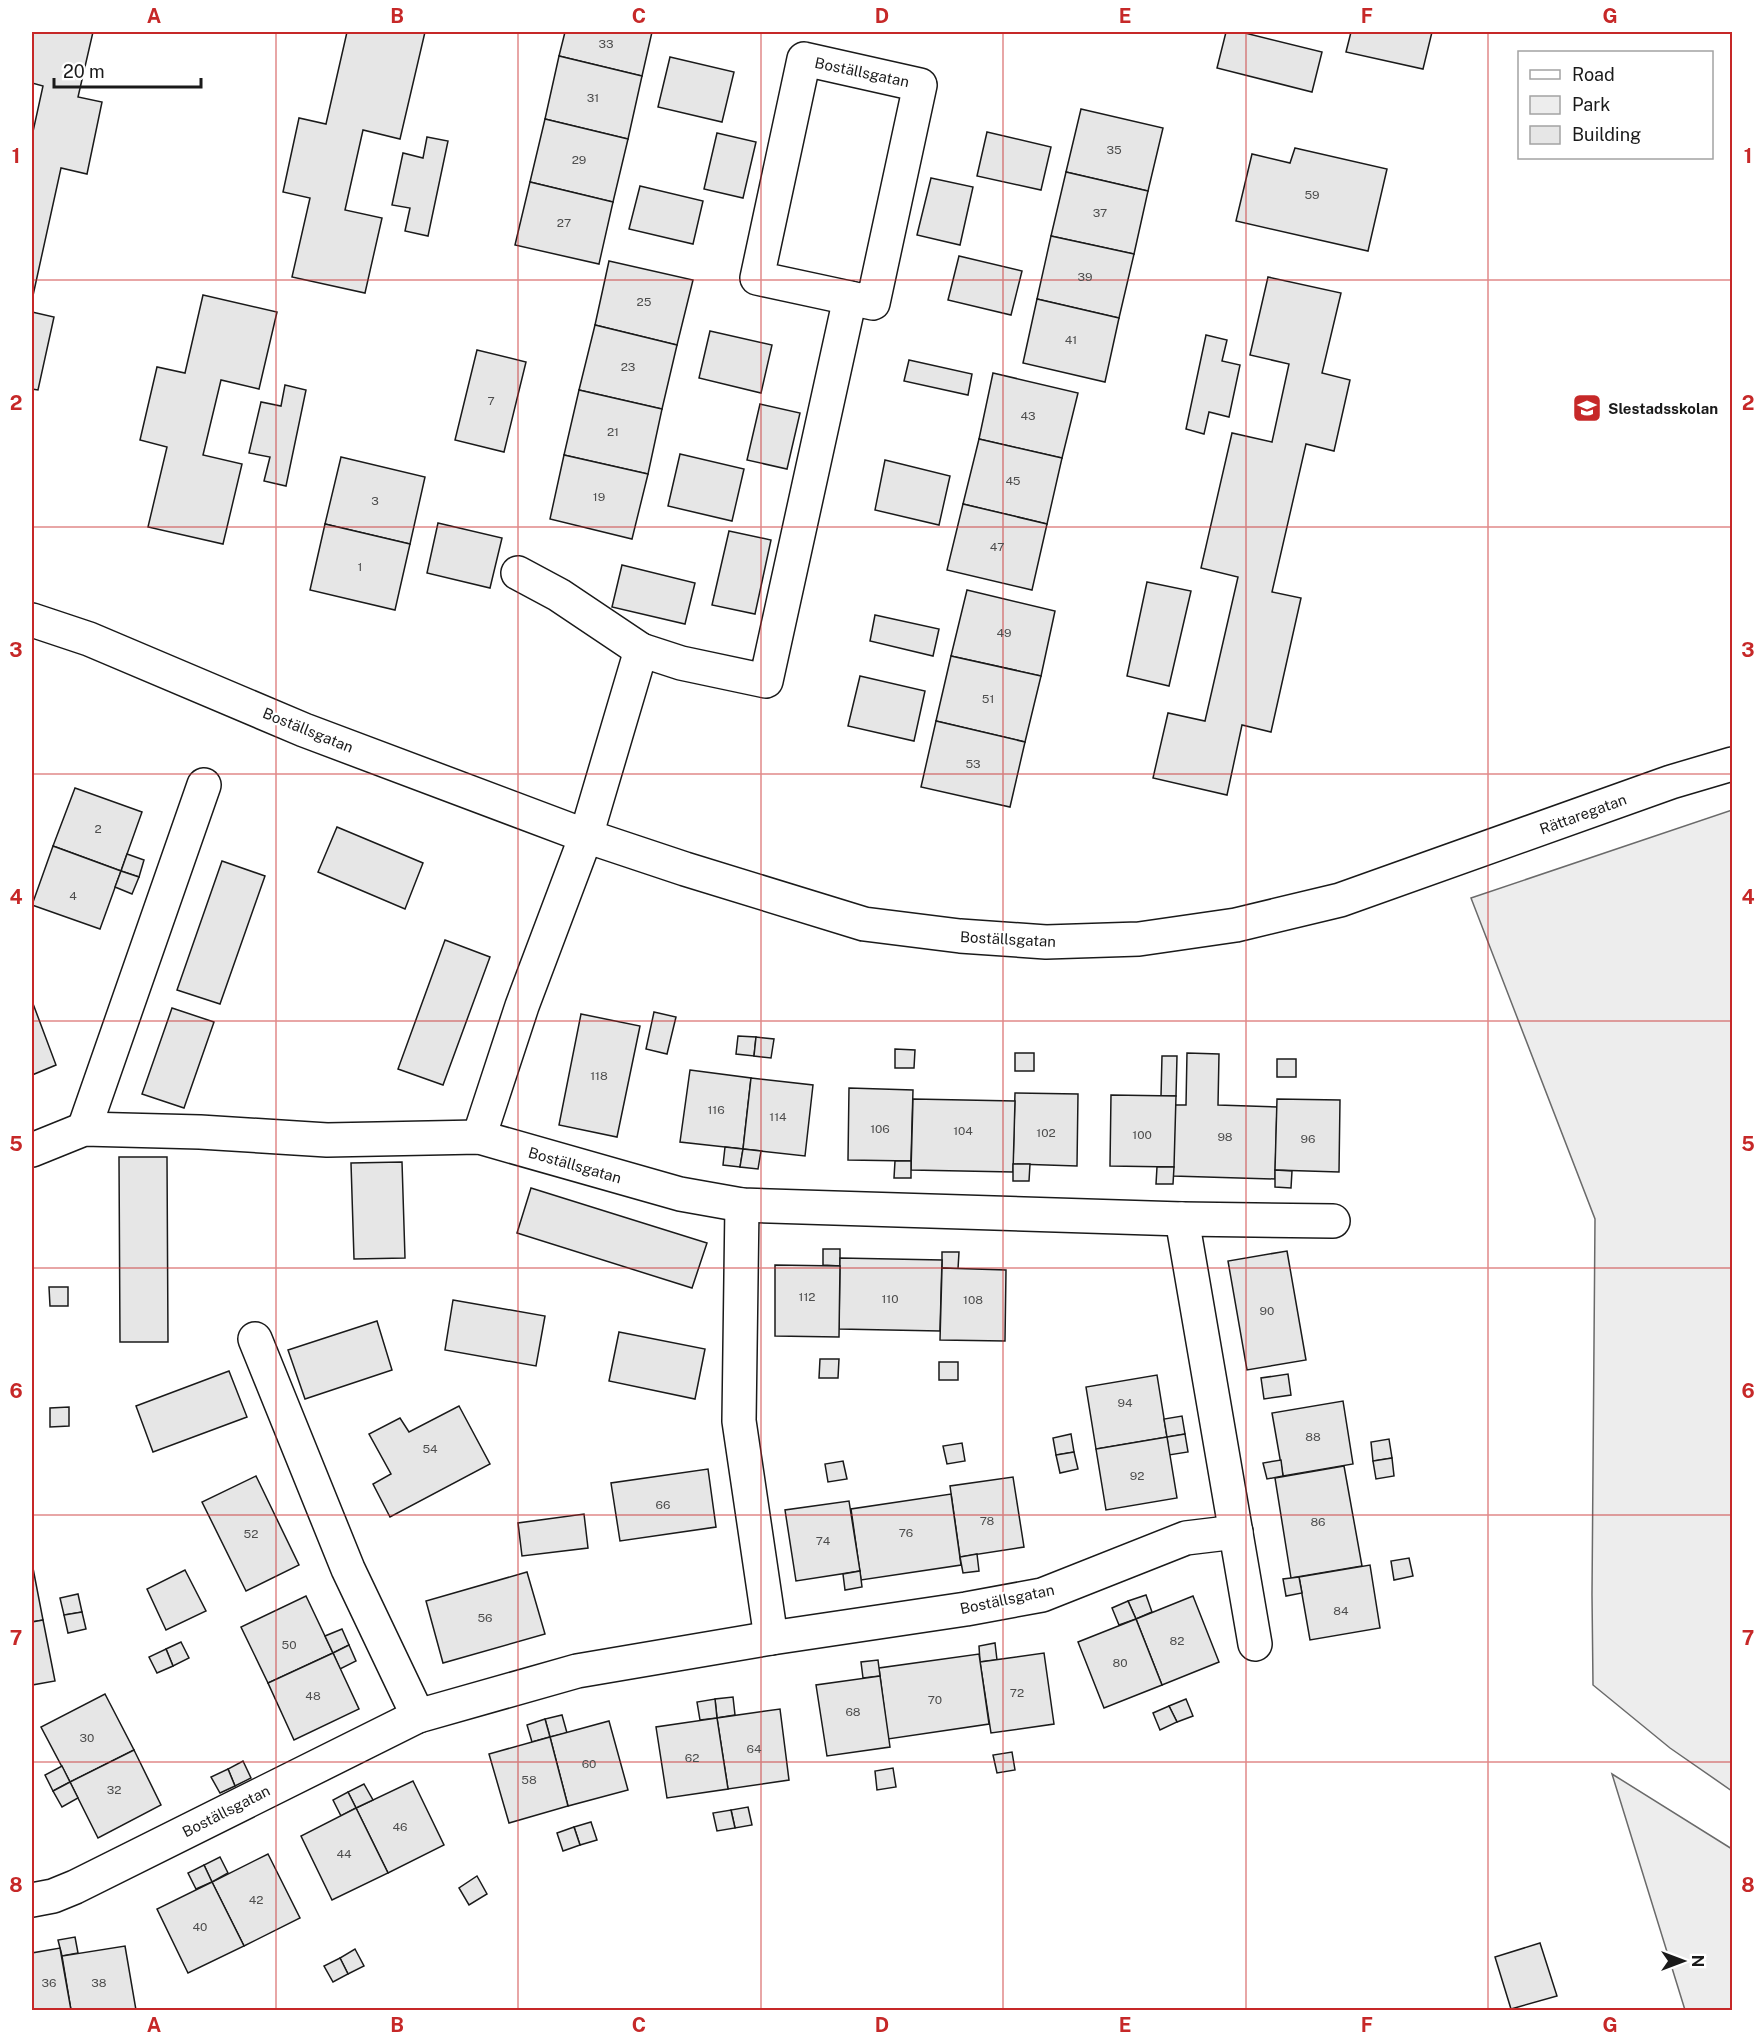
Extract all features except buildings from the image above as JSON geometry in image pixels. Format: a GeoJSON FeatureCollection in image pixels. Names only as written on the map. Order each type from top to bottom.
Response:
{"type":"FeatureCollection","features":[{"type":"Feature","properties":{"kind":"street","name":"Boställsgatan"},"geometry":{"type":"LineString","coordinates":[[804,59],[920,85],[873,303],[850,298],[757,278],[804,59]]}},
{"type":"Feature","properties":{"kind":"street"},"geometry":{"type":"LineString","coordinates":[[518,573],[559,596],[641,650],[681,663],[766,681],[850,298]]}},
{"type":"Feature","properties":{"kind":"street","name":"Boställsgatan"},"geometry":{"type":"LineString","coordinates":[[32,620],[89,639],[304,730],[586,836],[864,924],[960,936],[1046,942],[1139,939],[1236,925],[1340,900],[1435,867]]}},
{"type":"Feature","properties":{"kind":"street"},"geometry":{"type":"LineString","coordinates":[[479,1137],[522,1006],[586,836],[641,650]]}},
{"type":"Feature","properties":{"kind":"street","name":"Rättaregatan"},"geometry":{"type":"LineString","coordinates":[[1435,867],[1671,782],[1732,764]]}},
{"type":"Feature","properties":{"kind":"street"},"geometry":{"type":"LineString","coordinates":[[84,1129],[204,785]]}},
{"type":"Feature","properties":{"kind":"street","name":"Boställsgatan"},"geometry":{"type":"LineString","coordinates":[[32,1150],[84,1129],[200,1132],[327,1140],[479,1137],[681,1194],[742,1205],[1333,1221]]}},
{"type":"Feature","properties":{"kind":"street"},"geometry":{"type":"LineString","coordinates":[[742,1205],[739,1421],[771,1638]]}},
{"type":"Feature","properties":{"kind":"street"},"geometry":{"type":"LineString","coordinates":[[1182,1218],[1255,1644]]}},
{"type":"Feature","properties":{"kind":"street"},"geometry":{"type":"LineString","coordinates":[[255,1339],[348,1569],[418,1716]]}},
{"type":"Feature","properties":{"kind":"street","name":"Boställsgatan"},"geometry":{"type":"LineString","coordinates":[[32,1900],[53,1896],[75,1887],[418,1716],[577,1671],[1042,1595],[1186,1538],[1236,1532]]}},
{"type":"Feature","properties":{"kind":"green space"},"geometry":{"type":"Polygon","coordinates":[[[1732,810],[1732,1791],[1670,1748],[1593,1685],[1595,1219],[1471,898],[1732,810]]]}},
{"type":"Feature","properties":{"kind":"green space"},"geometry":{"type":"Polygon","coordinates":[[[1612,1774],[1732,1849],[1732,2010],[1685,2010],[1612,1774]]]}},
{"type":"Feature","properties":{"kind":"place","name":"Slestadsskolan"},"geometry":{"type":"Point","coordinates":[1587,408]}}]}
